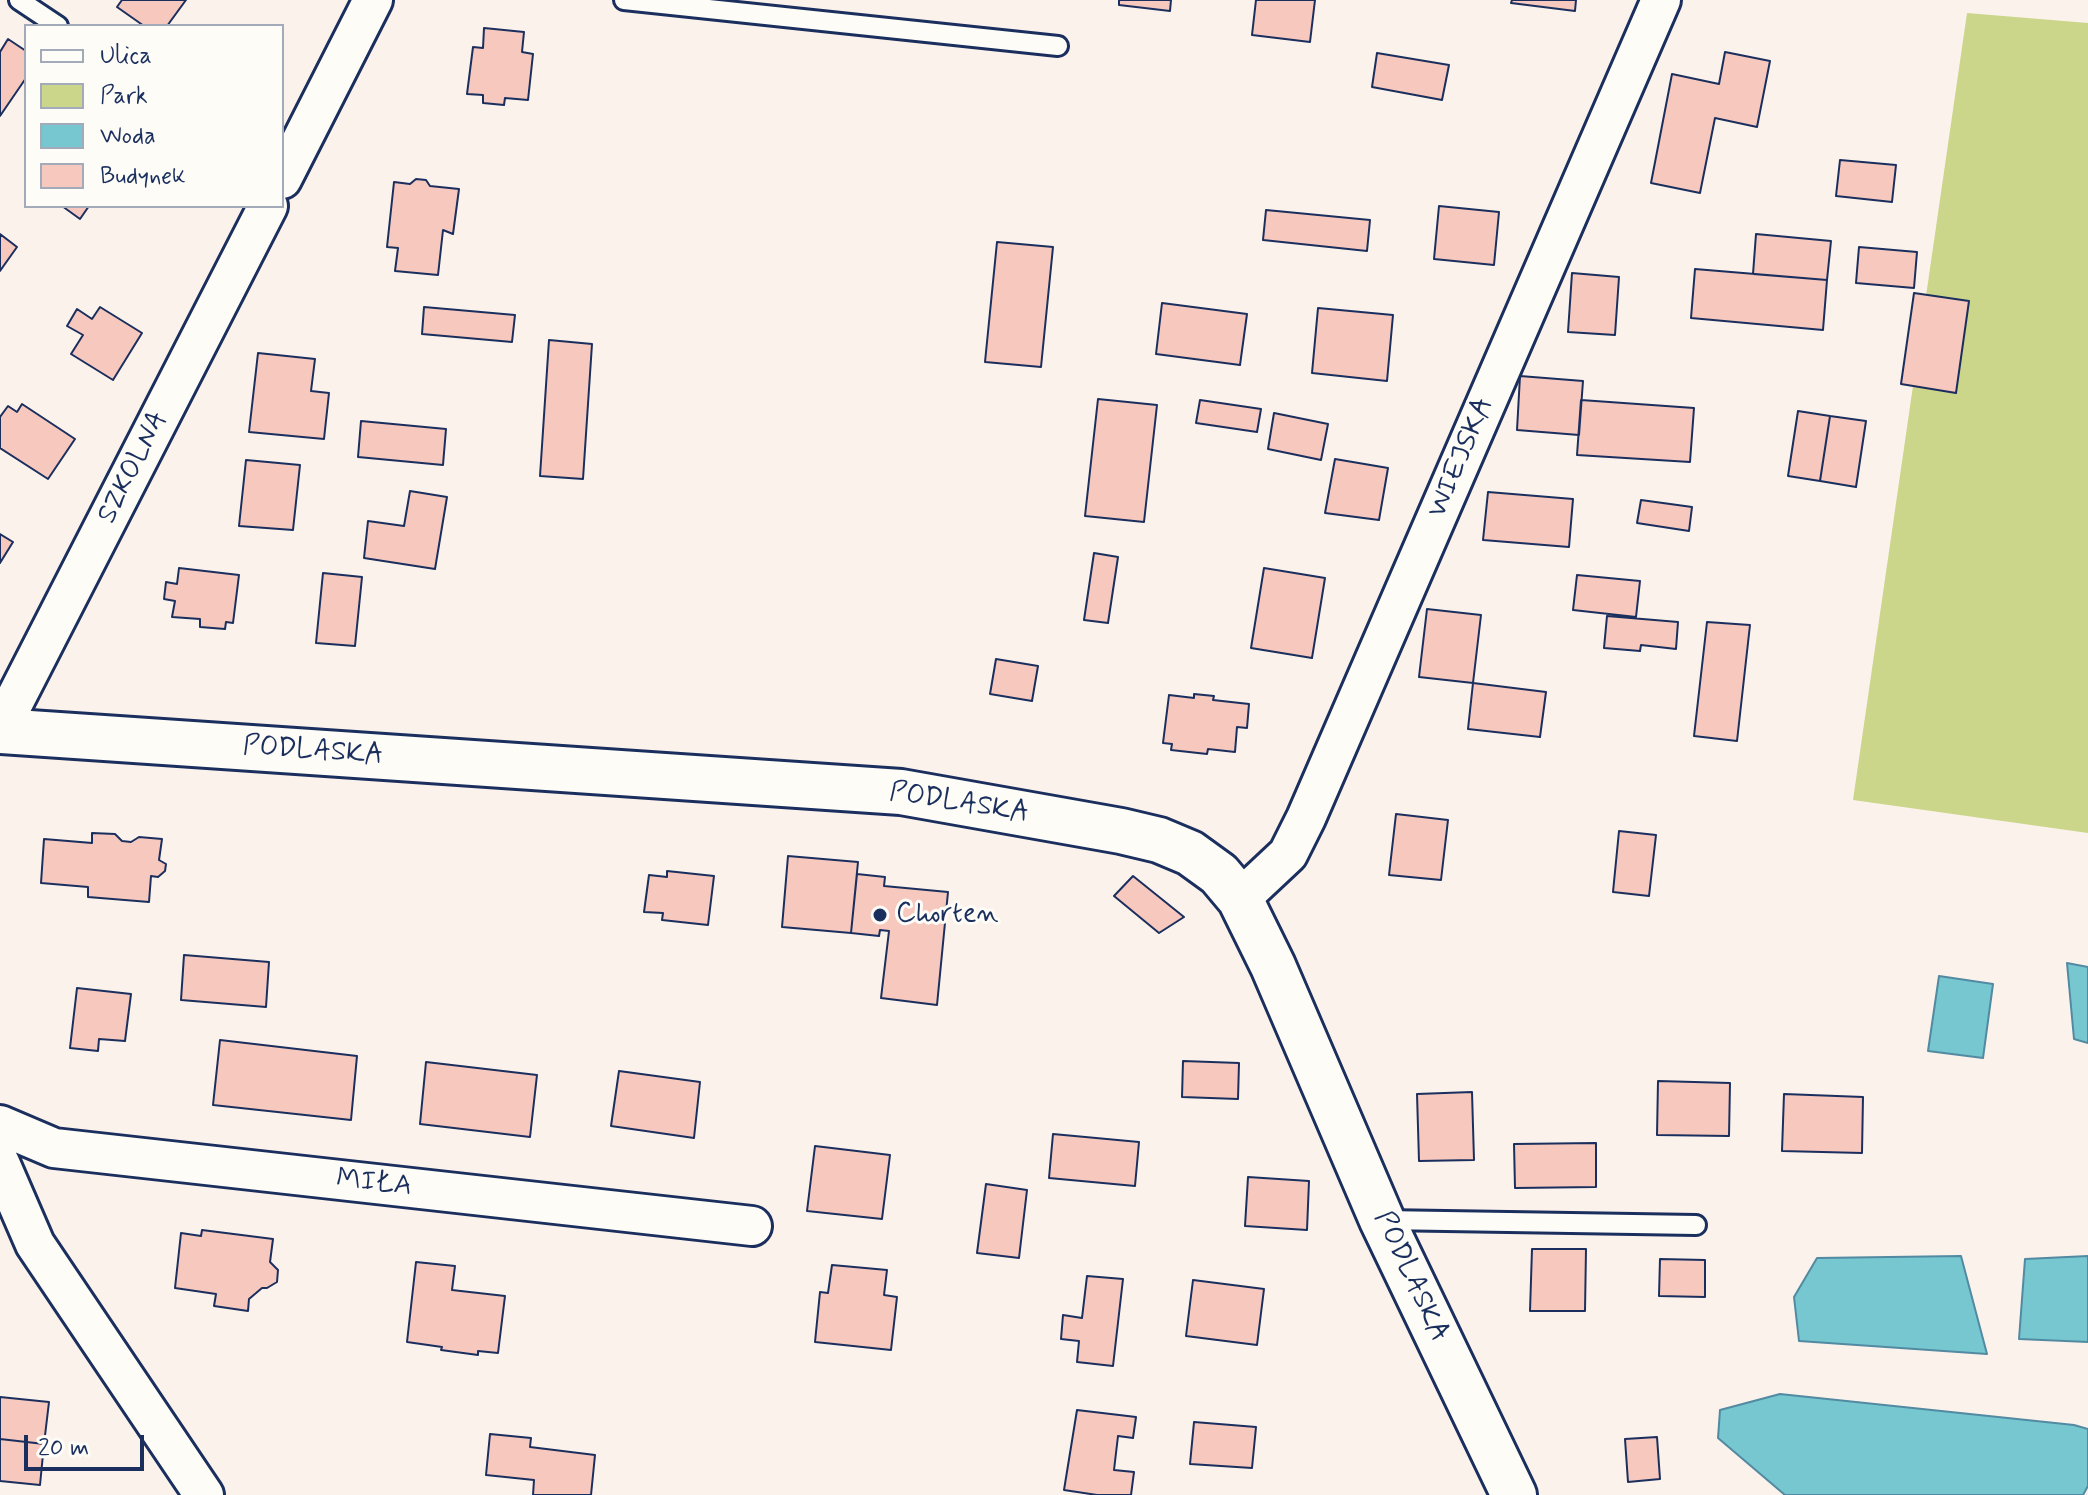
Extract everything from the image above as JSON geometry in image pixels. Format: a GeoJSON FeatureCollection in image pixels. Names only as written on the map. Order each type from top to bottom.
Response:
{"type":"FeatureCollection","features":[{"type":"Feature","properties":{"kind":"street","name":"SZKOLNA"},"geometry":{"type":"LineString","coordinates":[[284,174],[373,0]]}},
{"type":"Feature","properties":{"kind":"street","name":"WIEJSKA"},"geometry":{"type":"LineString","coordinates":[[1240,899],[1288,854],[1306,818],[1661,0]]}},
{"type":"Feature","properties":{"kind":"street","name":"SZKOLNA"},"geometry":{"type":"LineString","coordinates":[[0,730],[267,208]]}},
{"type":"Feature","properties":{"kind":"street","name":"PODLASKA"},"geometry":{"type":"LineString","coordinates":[[0,730],[901,792],[1159,840],[1190,853],[1219,874],[1240,899],[1273,966],[1382,1220],[1514,1495]]}},
{"type":"Feature","properties":{"kind":"street","name":"MIŁA"},"geometry":{"type":"LineString","coordinates":[[0,1125],[54,1148],[752,1226]]}},
{"type":"Feature","properties":{"kind":"street"},"geometry":{"type":"LineString","coordinates":[[0,1163],[35,1244],[204,1495]]}},
{"type":"Feature","properties":{"kind":"lane"},"geometry":{"type":"LineString","coordinates":[[19,0],[55,24]]}},
{"type":"Feature","properties":{"kind":"lane"},"geometry":{"type":"LineString","coordinates":[[624,0],[1058,46]]}},
{"type":"Feature","properties":{"kind":"lane"},"geometry":{"type":"LineString","coordinates":[[1382,1220],[1696,1225]]}},
{"type":"Feature","properties":{"kind":"green space"},"geometry":{"type":"Polygon","coordinates":[[[1967,13],[2088,23],[2088,833],[1853,800],[1967,13]]]}},
{"type":"Feature","properties":{"kind":"water"},"geometry":{"type":"Polygon","coordinates":[[[2067,963],[2088,967],[2088,1043],[2074,1039],[2067,963]]]}},
{"type":"Feature","properties":{"kind":"water"},"geometry":{"type":"Polygon","coordinates":[[[1939,976],[1993,984],[1983,1058],[1928,1051],[1939,976]]]}},
{"type":"Feature","properties":{"kind":"water"},"geometry":{"type":"Polygon","coordinates":[[[1961,1256],[1987,1354],[1799,1341],[1794,1297],[1817,1258],[1961,1256]]]}},
{"type":"Feature","properties":{"kind":"water"},"geometry":{"type":"Polygon","coordinates":[[[2088,1256],[2088,1342],[2019,1339],[2025,1259],[2088,1256]]]}},
{"type":"Feature","properties":{"kind":"water"},"geometry":{"type":"Polygon","coordinates":[[[1780,1394],[2088,1429],[2088,1486],[2083,1495],[1785,1495],[1718,1438],[1720,1410],[1780,1394]]]}},
{"type":"Feature","properties":{"kind":"building"},"geometry":{"type":"Polygon","coordinates":[[[122,0],[186,0],[168,24],[141,24],[117,7],[122,0]]]}},
{"type":"Feature","properties":{"kind":"building"},"geometry":{"type":"Polygon","coordinates":[[[1119,0],[1171,0],[1170,11],[1119,5],[1119,0]]]}},
{"type":"Feature","properties":{"kind":"building"},"geometry":{"type":"Polygon","coordinates":[[[1256,0],[1315,0],[1310,42],[1252,35],[1256,0]]]}},
{"type":"Feature","properties":{"kind":"building"},"geometry":{"type":"Polygon","coordinates":[[[1512,0],[1576,0],[1575,11],[1511,3],[1512,0]]]}},
{"type":"Feature","properties":{"kind":"building"},"geometry":{"type":"Polygon","coordinates":[[[484,28],[524,32],[522,52],[533,54],[528,100],[505,98],[504,105],[483,103],[483,95],[467,94],[473,47],[483,48],[484,28]]]}},
{"type":"Feature","properties":{"kind":"building"},"geometry":{"type":"Polygon","coordinates":[[[8,39],[24,50],[24,81],[0,116],[0,52],[8,39]]]}},
{"type":"Feature","properties":{"kind":"building"},"geometry":{"type":"Polygon","coordinates":[[[1725,52],[1770,61],[1757,127],[1715,118],[1700,193],[1651,183],[1672,74],[1719,84],[1725,52]]]}},
{"type":"Feature","properties":{"kind":"building"},"geometry":{"type":"Polygon","coordinates":[[[1377,53],[1449,65],[1442,100],[1372,87],[1377,53]]]}},
{"type":"Feature","properties":{"kind":"building"},"geometry":{"type":"Polygon","coordinates":[[[1840,160],[1896,165],[1892,202],[1836,196],[1840,160]]]}},
{"type":"Feature","properties":{"kind":"building"},"geometry":{"type":"Polygon","coordinates":[[[416,179],[426,180],[430,186],[459,189],[453,234],[443,230],[438,275],[395,271],[398,248],[387,247],[394,182],[410,184],[416,179]]]}},
{"type":"Feature","properties":{"kind":"building"},"geometry":{"type":"Polygon","coordinates":[[[1439,206],[1499,212],[1494,265],[1434,259],[1439,206]]]}},
{"type":"Feature","properties":{"kind":"building"},"geometry":{"type":"Polygon","coordinates":[[[65,208],[88,208],[80,219],[65,208]]]}},
{"type":"Feature","properties":{"kind":"building"},"geometry":{"type":"Polygon","coordinates":[[[1266,210],[1370,220],[1367,251],[1263,240],[1266,210]]]}},
{"type":"Feature","properties":{"kind":"building"},"geometry":{"type":"Polygon","coordinates":[[[0,234],[17,247],[0,271],[0,234]]]}},
{"type":"Feature","properties":{"kind":"building"},"geometry":{"type":"Polygon","coordinates":[[[1756,234],[1831,241],[1827,280],[1753,274],[1756,234]]]}},
{"type":"Feature","properties":{"kind":"building"},"geometry":{"type":"Polygon","coordinates":[[[997,242],[1053,247],[1041,367],[985,362],[997,242]]]}},
{"type":"Feature","properties":{"kind":"building"},"geometry":{"type":"Polygon","coordinates":[[[1859,247],[1917,252],[1914,288],[1856,283],[1859,247]]]}},
{"type":"Feature","properties":{"kind":"building"},"geometry":{"type":"Polygon","coordinates":[[[1695,269],[1827,280],[1823,330],[1691,318],[1695,269]]]}},
{"type":"Feature","properties":{"kind":"building"},"geometry":{"type":"Polygon","coordinates":[[[1572,273],[1619,277],[1615,335],[1568,332],[1572,273]]]}},
{"type":"Feature","properties":{"kind":"building"},"geometry":{"type":"Polygon","coordinates":[[[1914,293],[1969,301],[1956,393],[1901,384],[1914,293]]]}},
{"type":"Feature","properties":{"kind":"building"},"geometry":{"type":"Polygon","coordinates":[[[1162,303],[1247,314],[1240,365],[1156,354],[1162,303]]]}},
{"type":"Feature","properties":{"kind":"building"},"geometry":{"type":"Polygon","coordinates":[[[100,307],[142,333],[113,380],[71,354],[83,335],[67,326],[77,309],[92,319],[100,307]]]}},
{"type":"Feature","properties":{"kind":"building"},"geometry":{"type":"Polygon","coordinates":[[[424,307],[515,315],[512,342],[422,334],[424,307]]]}},
{"type":"Feature","properties":{"kind":"building"},"geometry":{"type":"Polygon","coordinates":[[[1318,308],[1393,315],[1387,381],[1312,373],[1318,308]]]}},
{"type":"Feature","properties":{"kind":"building"},"geometry":{"type":"Polygon","coordinates":[[[549,340],[592,344],[583,479],[540,476],[549,340]]]}},
{"type":"Feature","properties":{"kind":"building"},"geometry":{"type":"Polygon","coordinates":[[[258,353],[315,359],[311,391],[329,393],[324,439],[249,432],[258,353]]]}},
{"type":"Feature","properties":{"kind":"building"},"geometry":{"type":"Polygon","coordinates":[[[1520,376],[1583,381],[1579,435],[1517,430],[1520,376]]]}},
{"type":"Feature","properties":{"kind":"building"},"geometry":{"type":"Polygon","coordinates":[[[1098,399],[1157,405],[1144,522],[1085,516],[1098,399]]]}},
{"type":"Feature","properties":{"kind":"building"},"geometry":{"type":"Polygon","coordinates":[[[1200,400],[1261,409],[1257,432],[1196,423],[1200,400]]]}},
{"type":"Feature","properties":{"kind":"building"},"geometry":{"type":"Polygon","coordinates":[[[1581,400],[1694,408],[1690,462],[1577,455],[1581,400]]]}},
{"type":"Feature","properties":{"kind":"building"},"geometry":{"type":"Polygon","coordinates":[[[22,404],[75,439],[48,479],[0,448],[0,417],[8,406],[17,412],[22,404]]]}},
{"type":"Feature","properties":{"kind":"building"},"geometry":{"type":"Polygon","coordinates":[[[1798,411],[1830,416],[1820,481],[1788,476],[1798,411]]]}},
{"type":"Feature","properties":{"kind":"building"},"geometry":{"type":"Polygon","coordinates":[[[1274,413],[1328,424],[1321,460],[1268,449],[1274,413]]]}},
{"type":"Feature","properties":{"kind":"building"},"geometry":{"type":"Polygon","coordinates":[[[1830,416],[1866,421],[1856,487],[1820,481],[1830,416]]]}},
{"type":"Feature","properties":{"kind":"building"},"geometry":{"type":"Polygon","coordinates":[[[361,421],[446,429],[443,465],[358,457],[361,421]]]}},
{"type":"Feature","properties":{"kind":"building"},"geometry":{"type":"Polygon","coordinates":[[[1335,459],[1388,468],[1379,520],[1325,513],[1335,459]]]}},
{"type":"Feature","properties":{"kind":"building"},"geometry":{"type":"Polygon","coordinates":[[[246,460],[300,465],[293,530],[239,526],[246,460]]]}},
{"type":"Feature","properties":{"kind":"building"},"geometry":{"type":"Polygon","coordinates":[[[410,491],[447,497],[435,569],[364,558],[368,521],[404,526],[410,491]]]}},
{"type":"Feature","properties":{"kind":"building"},"geometry":{"type":"Polygon","coordinates":[[[1488,492],[1573,499],[1569,547],[1483,540],[1488,492]]]}},
{"type":"Feature","properties":{"kind":"building"},"geometry":{"type":"Polygon","coordinates":[[[1641,500],[1692,507],[1689,531],[1637,523],[1641,500]]]}},
{"type":"Feature","properties":{"kind":"building"},"geometry":{"type":"Polygon","coordinates":[[[0,534],[13,542],[0,563],[0,534]]]}},
{"type":"Feature","properties":{"kind":"building"},"geometry":{"type":"Polygon","coordinates":[[[1094,553],[1118,557],[1108,623],[1084,620],[1094,553]]]}},
{"type":"Feature","properties":{"kind":"building"},"geometry":{"type":"Polygon","coordinates":[[[179,568],[239,575],[233,623],[226,622],[225,629],[200,627],[200,619],[172,617],[175,601],[164,599],[166,582],[177,584],[179,568]]]}},
{"type":"Feature","properties":{"kind":"building"},"geometry":{"type":"Polygon","coordinates":[[[1264,568],[1325,578],[1312,658],[1251,648],[1264,568]]]}},
{"type":"Feature","properties":{"kind":"building"},"geometry":{"type":"Polygon","coordinates":[[[323,573],[362,577],[355,646],[316,643],[323,573]]]}},
{"type":"Feature","properties":{"kind":"building"},"geometry":{"type":"Polygon","coordinates":[[[1577,575],[1640,581],[1636,617],[1573,610],[1577,575]]]}},
{"type":"Feature","properties":{"kind":"building"},"geometry":{"type":"Polygon","coordinates":[[[1427,609],[1481,615],[1473,683],[1419,677],[1427,609]]]}},
{"type":"Feature","properties":{"kind":"building"},"geometry":{"type":"Polygon","coordinates":[[[1607,616],[1678,622],[1676,649],[1641,645],[1640,651],[1604,648],[1607,616]]]}},
{"type":"Feature","properties":{"kind":"building"},"geometry":{"type":"Polygon","coordinates":[[[1707,622],[1750,625],[1737,741],[1694,736],[1707,622]]]}},
{"type":"Feature","properties":{"kind":"building"},"geometry":{"type":"Polygon","coordinates":[[[996,659],[1038,666],[1032,701],[990,694],[996,659]]]}},
{"type":"Feature","properties":{"kind":"building"},"geometry":{"type":"Polygon","coordinates":[[[1473,683],[1546,692],[1540,737],[1468,729],[1473,683]]]}},
{"type":"Feature","properties":{"kind":"building"},"geometry":{"type":"Polygon","coordinates":[[[1194,694],[1214,696],[1213,700],[1249,704],[1247,728],[1237,727],[1235,752],[1208,749],[1207,754],[1171,750],[1172,744],[1163,743],[1169,695],[1194,698],[1194,694]]]}},
{"type":"Feature","properties":{"kind":"building"},"geometry":{"type":"Polygon","coordinates":[[[1396,814],[1448,820],[1441,880],[1389,875],[1396,814]]]}},
{"type":"Feature","properties":{"kind":"building"},"geometry":{"type":"Polygon","coordinates":[[[1619,831],[1656,835],[1649,896],[1613,892],[1619,831]]]}},
{"type":"Feature","properties":{"kind":"building"},"geometry":{"type":"Polygon","coordinates":[[[92,833],[115,834],[122,841],[131,842],[139,837],[162,839],[159,860],[166,864],[165,871],[158,877],[151,876],[149,902],[88,897],[88,887],[41,883],[44,839],[92,843],[92,833]]]}},
{"type":"Feature","properties":{"kind":"building"},"geometry":{"type":"Polygon","coordinates":[[[788,856],[858,862],[851,933],[782,927],[788,856]]]}},
{"type":"Feature","properties":{"kind":"building"},"geometry":{"type":"Polygon","coordinates":[[[667,871],[714,876],[708,925],[662,920],[663,913],[644,912],[649,875],[667,877],[667,871]]]}},
{"type":"Feature","properties":{"kind":"building"},"geometry":{"type":"Polygon","coordinates":[[[857,874],[885,877],[884,886],[948,892],[937,1005],[881,998],[889,931],[880,930],[879,936],[851,933],[857,874]]]}},
{"type":"Feature","properties":{"kind":"building"},"geometry":{"type":"Polygon","coordinates":[[[1133,876],[1184,917],[1159,933],[1114,896],[1133,876]]]}},
{"type":"Feature","properties":{"kind":"building"},"geometry":{"type":"Polygon","coordinates":[[[184,955],[269,962],[266,1007],[181,1000],[184,955]]]}},
{"type":"Feature","properties":{"kind":"building"},"geometry":{"type":"Polygon","coordinates":[[[77,988],[131,994],[125,1041],[99,1039],[98,1051],[70,1048],[77,988]]]}},
{"type":"Feature","properties":{"kind":"building"},"geometry":{"type":"Polygon","coordinates":[[[220,1040],[357,1056],[351,1120],[213,1105],[220,1040]]]}},
{"type":"Feature","properties":{"kind":"building"},"geometry":{"type":"Polygon","coordinates":[[[1183,1061],[1239,1063],[1238,1099],[1182,1097],[1183,1061]]]}},
{"type":"Feature","properties":{"kind":"building"},"geometry":{"type":"Polygon","coordinates":[[[426,1062],[537,1075],[530,1137],[420,1124],[426,1062]]]}},
{"type":"Feature","properties":{"kind":"building"},"geometry":{"type":"Polygon","coordinates":[[[619,1071],[700,1082],[694,1138],[611,1126],[619,1071]]]}},
{"type":"Feature","properties":{"kind":"building"},"geometry":{"type":"Polygon","coordinates":[[[1658,1081],[1730,1083],[1729,1136],[1657,1135],[1658,1081]]]}},
{"type":"Feature","properties":{"kind":"building"},"geometry":{"type":"Polygon","coordinates":[[[1472,1092],[1474,1160],[1419,1161],[1417,1094],[1472,1092]]]}},
{"type":"Feature","properties":{"kind":"building"},"geometry":{"type":"Polygon","coordinates":[[[1784,1094],[1863,1097],[1862,1153],[1782,1151],[1784,1094]]]}},
{"type":"Feature","properties":{"kind":"building"},"geometry":{"type":"Polygon","coordinates":[[[1053,1134],[1139,1142],[1135,1186],[1049,1178],[1053,1134]]]}},
{"type":"Feature","properties":{"kind":"building"},"geometry":{"type":"Polygon","coordinates":[[[1596,1143],[1596,1187],[1515,1188],[1514,1144],[1596,1143]]]}},
{"type":"Feature","properties":{"kind":"building"},"geometry":{"type":"Polygon","coordinates":[[[815,1146],[890,1155],[882,1219],[807,1211],[815,1146]]]}},
{"type":"Feature","properties":{"kind":"building"},"geometry":{"type":"Polygon","coordinates":[[[1248,1177],[1309,1181],[1307,1230],[1245,1226],[1248,1177]]]}},
{"type":"Feature","properties":{"kind":"building"},"geometry":{"type":"Polygon","coordinates":[[[986,1184],[1027,1190],[1019,1258],[977,1253],[986,1184]]]}},
{"type":"Feature","properties":{"kind":"building"},"geometry":{"type":"Polygon","coordinates":[[[202,1230],[273,1239],[270,1262],[278,1270],[277,1282],[262,1288],[249,1299],[248,1311],[214,1306],[216,1294],[175,1288],[181,1233],[201,1236],[202,1230]]]}},
{"type":"Feature","properties":{"kind":"building"},"geometry":{"type":"Polygon","coordinates":[[[1532,1249],[1586,1249],[1585,1311],[1530,1311],[1532,1249]]]}},
{"type":"Feature","properties":{"kind":"building"},"geometry":{"type":"Polygon","coordinates":[[[1660,1259],[1705,1260],[1705,1297],[1659,1296],[1660,1259]]]}},
{"type":"Feature","properties":{"kind":"building"},"geometry":{"type":"Polygon","coordinates":[[[416,1262],[455,1266],[452,1290],[505,1296],[498,1353],[478,1351],[478,1355],[407,1342],[416,1262]]]}},
{"type":"Feature","properties":{"kind":"building"},"geometry":{"type":"Polygon","coordinates":[[[832,1265],[887,1270],[884,1295],[897,1297],[891,1350],[815,1342],[820,1292],[828,1293],[832,1265]]]}},
{"type":"Feature","properties":{"kind":"building"},"geometry":{"type":"Polygon","coordinates":[[[1087,1276],[1123,1279],[1113,1366],[1077,1362],[1079,1341],[1061,1339],[1063,1315],[1082,1318],[1087,1276]]]}},
{"type":"Feature","properties":{"kind":"building"},"geometry":{"type":"Polygon","coordinates":[[[1193,1280],[1264,1289],[1257,1345],[1186,1336],[1193,1280]]]}},
{"type":"Feature","properties":{"kind":"building"},"geometry":{"type":"Polygon","coordinates":[[[0,1397],[49,1402],[44,1444],[0,1439],[0,1397]]]}},
{"type":"Feature","properties":{"kind":"building"},"geometry":{"type":"Polygon","coordinates":[[[1077,1410],[1136,1417],[1133,1438],[1118,1436],[1114,1470],[1134,1472],[1131,1495],[1097,1495],[1064,1490],[1077,1410]]]}},
{"type":"Feature","properties":{"kind":"building"},"geometry":{"type":"Polygon","coordinates":[[[1194,1422],[1256,1427],[1252,1468],[1190,1464],[1194,1422]]]}},
{"type":"Feature","properties":{"kind":"building"},"geometry":{"type":"Polygon","coordinates":[[[490,1434],[531,1438],[530,1447],[595,1455],[591,1495],[533,1495],[534,1480],[486,1475],[490,1434]]]}},
{"type":"Feature","properties":{"kind":"building"},"geometry":{"type":"Polygon","coordinates":[[[1657,1437],[1660,1479],[1628,1482],[1625,1439],[1657,1437]]]}},
{"type":"Feature","properties":{"kind":"building"},"geometry":{"type":"Polygon","coordinates":[[[0,1439],[44,1444],[40,1485],[0,1481],[0,1439]]]}},
{"type":"Feature","properties":{"kind":"place","name":"Chorten"},"geometry":{"type":"Point","coordinates":[880,915]}}]}
